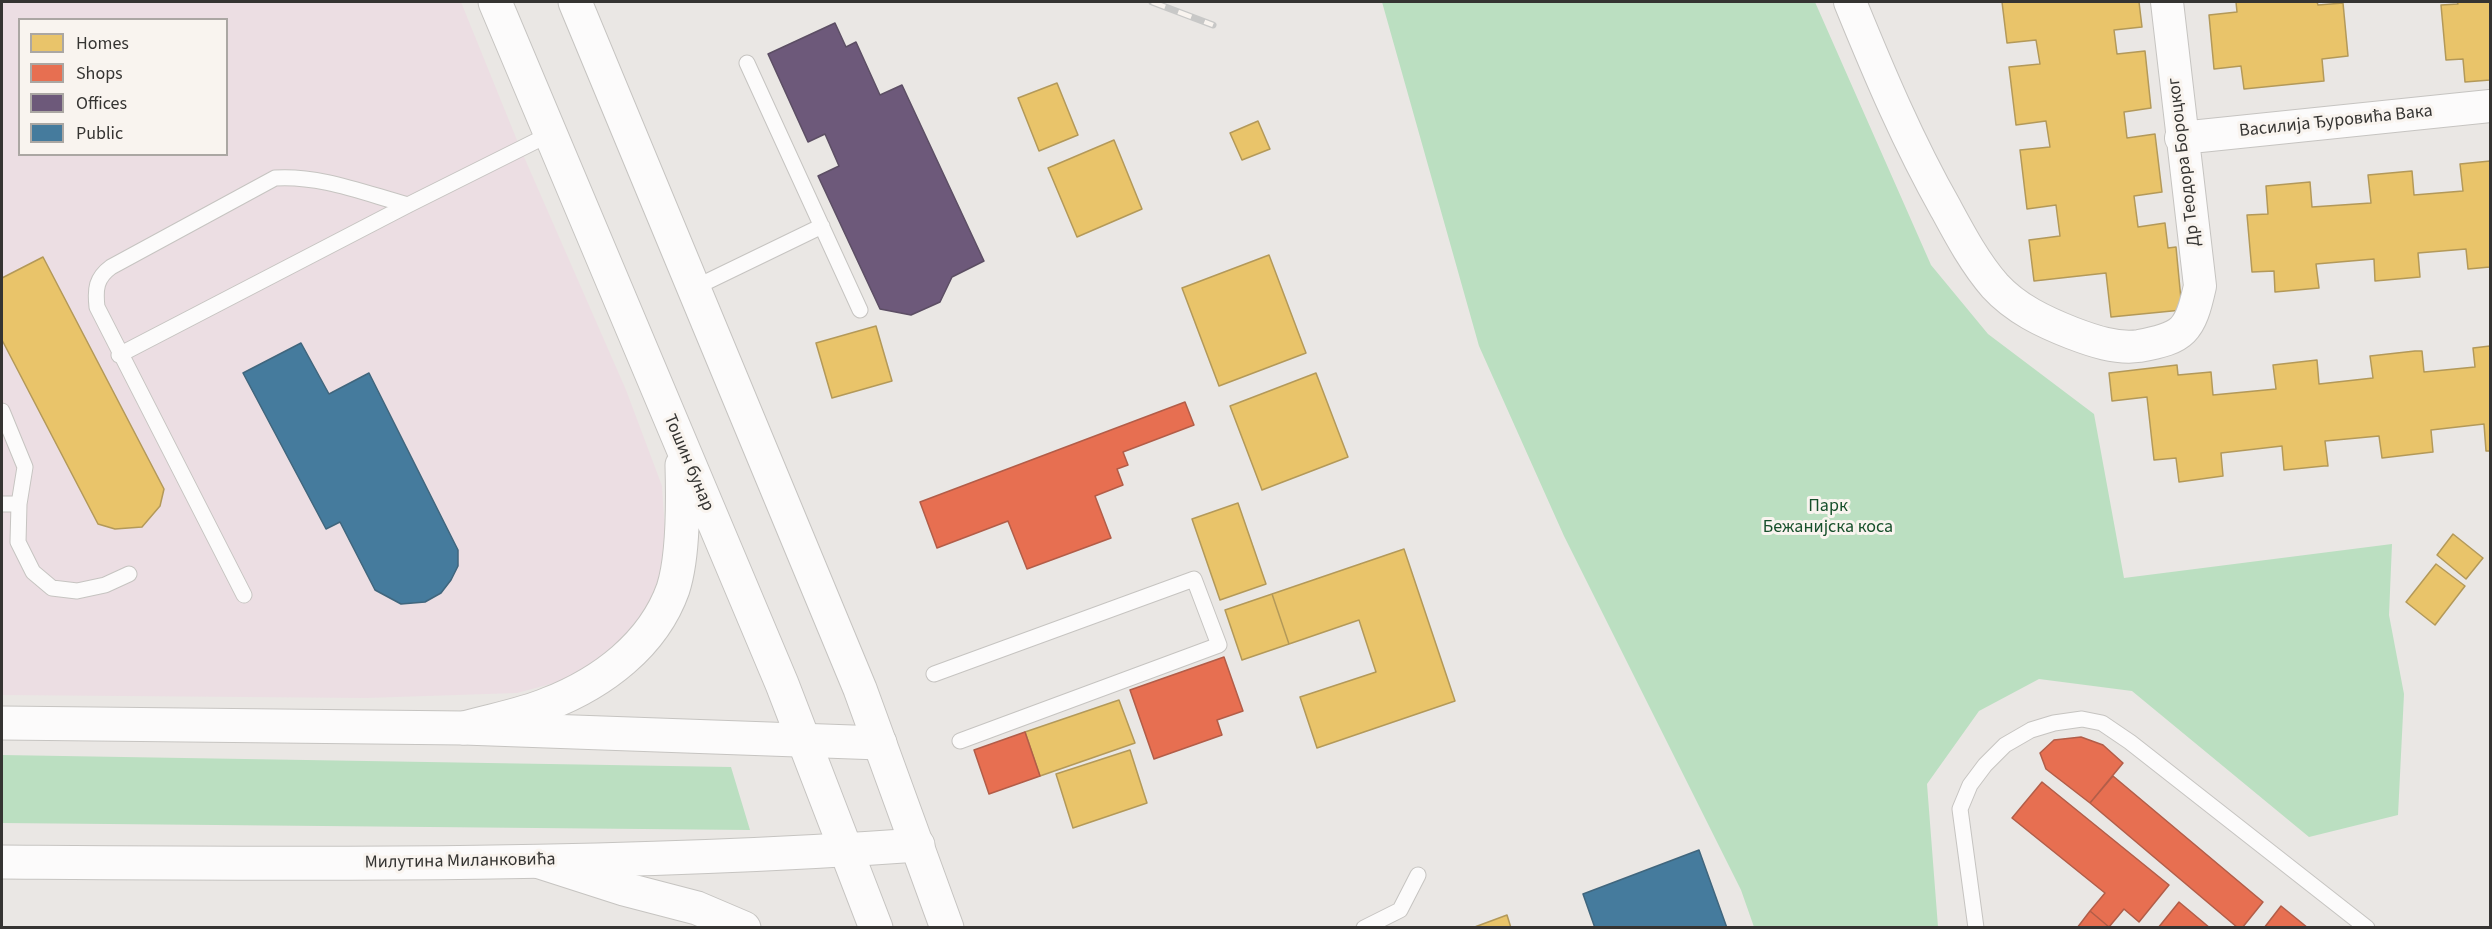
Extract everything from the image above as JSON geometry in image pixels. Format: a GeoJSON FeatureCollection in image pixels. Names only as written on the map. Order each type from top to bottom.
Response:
{"type":"FeatureCollection","features":[{"type":"Feature","properties":{"kind":"main road","name":"Тошин бунар"},"geometry":{"type":"LineString","coordinates":[[495,2],[804,741],[876,927]]}},
{"type":"Feature","properties":{"kind":"main road"},"geometry":{"type":"LineString","coordinates":[[576,2],[860,689],[947,927]]}},
{"type":"Feature","properties":{"kind":"main road"},"geometry":{"type":"LineString","coordinates":[[464,728],[547,705],[581,688],[625,659],[649,634],[673,587],[681,537],[681,448]]}},
{"type":"Feature","properties":{"kind":"main road"},"geometry":{"type":"LineString","coordinates":[[2,723],[464,728],[880,743]]}},
{"type":"Feature","properties":{"kind":"main road","name":"Милутина Миланковића"},"geometry":{"type":"LineString","coordinates":[[2,862],[540,862],[848,850],[918,845]]}},
{"type":"Feature","properties":{"kind":"main road"},"geometry":{"type":"LineString","coordinates":[[540,862],[624,889],[697,908],[744,927]]}},
{"type":"Feature","properties":{"kind":"street","name":"Др Теодора Бороцког"},"geometry":{"type":"LineString","coordinates":[[1850,2],[1890,99],[1927,176],[1976,260],[1996,287],[2020,308],[2050,324],[2088,339],[2126,348],[2164,341],[2185,329],[2191,321],[2200,286],[2167,2]]}},
{"type":"Feature","properties":{"kind":"street","name":"Василија Ђуровића Вака"},"geometry":{"type":"LineString","coordinates":[[2181,138],[2490,106]]}},
{"type":"Feature","properties":{"kind":"lane"},"geometry":{"type":"LineString","coordinates":[[747,63],[860,310]]}},
{"type":"Feature","properties":{"kind":"lane"},"geometry":{"type":"LineString","coordinates":[[120,355],[550,134]]}},
{"type":"Feature","properties":{"kind":"lane"},"geometry":{"type":"LineString","coordinates":[[244,595],[97,307],[95,290],[98,279],[104,272],[275,178],[314,179],[408,205]]}},
{"type":"Feature","properties":{"kind":"lane"},"geometry":{"type":"LineString","coordinates":[[694,288],[822,226]]}},
{"type":"Feature","properties":{"kind":"lane"},"geometry":{"type":"LineString","coordinates":[[2,411],[25,467],[19,504],[18,542],[33,572],[52,588],[77,591],[105,585],[129,574]]}},
{"type":"Feature","properties":{"kind":"lane"},"geometry":{"type":"LineString","coordinates":[[2,504],[19,504]]}},
{"type":"Feature","properties":{"kind":"lane"},"geometry":{"type":"LineString","coordinates":[[933,674],[1194,579],[1219,645],[960,741]]}},
{"type":"Feature","properties":{"kind":"lane"},"geometry":{"type":"LineString","coordinates":[[1976,927],[1960,809],[1970,785],[1985,765],[2005,745],[2031,730],[2054,723],[2082,719],[2102,723],[2130,742],[2367,927]]}},
{"type":"Feature","properties":{"kind":"lane"},"geometry":{"type":"LineString","coordinates":[[1364,927],[1400,910],[1418,875]]}},
{"type":"Feature","properties":{"kind":"shaded area"},"geometry":{"type":"Polygon","coordinates":[[[2,2],[461,2],[521,150],[626,390],[662,486],[666,548],[660,587],[641,622],[609,654],[569,679],[517,693],[366,698],[2,695],[2,2]]]}},
{"type":"Feature","properties":{"kind":"green space","name":"Парк Бежанијска коса"},"geometry":{"type":"Polygon","coordinates":[[[1382,2],[1815,2],[1931,265],[1988,334],[2094,414],[2124,578],[2392,544],[2389,615],[2404,694],[2398,815],[2309,837],[2132,691],[2039,679],[1979,711],[1927,784],[1938,927],[1754,927],[1741,890],[1564,536],[1479,346],[1382,2]]]}},
{"type":"Feature","properties":{"kind":"green space"},"geometry":{"type":"Polygon","coordinates":[[[2,755],[731,767],[750,830],[2,823],[2,755]]]}},
{"type":"Feature","properties":{"kind":"building: Homes"},"geometry":{"type":"Polygon","coordinates":[[[2002,2],[2139,2],[2142,27],[2114,30],[2117,54],[2145,51],[2151,108],[2124,112],[2127,138],[2155,134],[2162,192],[2134,196],[2138,227],[2165,223],[2168,248],[2176,247],[2182,310],[2111,317],[2106,273],[2034,281],[2029,240],[2060,236],[2056,205],[2027,209],[2020,150],[2050,147],[2046,121],[2016,125],[2009,67],[2040,64],[2036,40],[2007,43],[2002,2]]]}},
{"type":"Feature","properties":{"kind":"building: Homes"},"geometry":{"type":"Polygon","coordinates":[[[2236,2],[2317,2],[2318,5],[2343,3],[2348,56],[2322,59],[2324,81],[2244,89],[2241,66],[2214,69],[2209,15],[2237,12],[2236,2]]]}},
{"type":"Feature","properties":{"kind":"building: Homes"},"geometry":{"type":"Polygon","coordinates":[[[2457,2],[2490,2],[2490,80],[2465,82],[2463,59],[2446,60],[2441,5],[2458,4],[2457,2]]]}},
{"type":"Feature","properties":{"kind":"building: Homes"},"geometry":{"type":"Polygon","coordinates":[[[1057,83],[1078,135],[1039,151],[1018,98],[1057,83]]]}},
{"type":"Feature","properties":{"kind":"building: Homes"},"geometry":{"type":"Polygon","coordinates":[[[1258,121],[1270,149],[1242,160],[1230,133],[1258,121]]]}},
{"type":"Feature","properties":{"kind":"building: Homes"},"geometry":{"type":"Polygon","coordinates":[[[1114,140],[1142,209],[1077,237],[1048,168],[1114,140]]]}},
{"type":"Feature","properties":{"kind":"building: Homes"},"geometry":{"type":"Polygon","coordinates":[[[2490,161],[2490,267],[2468,269],[2466,249],[2418,253],[2420,277],[2375,281],[2374,259],[2316,264],[2319,288],[2275,292],[2274,271],[2252,272],[2247,215],[2268,214],[2266,186],[2310,182],[2312,207],[2371,203],[2368,175],[2412,171],[2414,195],[2463,191],[2460,164],[2490,161]]]}},
{"type":"Feature","properties":{"kind":"building: Homes"},"geometry":{"type":"Polygon","coordinates":[[[1269,255],[1306,353],[1219,386],[1182,288],[1269,255]]]}},
{"type":"Feature","properties":{"kind":"building: Homes"},"geometry":{"type":"Polygon","coordinates":[[[43,257],[164,489],[160,506],[142,527],[115,529],[98,524],[2,340],[2,278],[43,257]]]}},
{"type":"Feature","properties":{"kind":"building: Homes"},"geometry":{"type":"Polygon","coordinates":[[[876,326],[892,381],[832,398],[816,343],[876,326]]]}},
{"type":"Feature","properties":{"kind":"building: Homes"},"geometry":{"type":"Polygon","coordinates":[[[2490,346],[2490,451],[2486,451],[2484,424],[2431,430],[2433,452],[2382,458],[2379,436],[2325,441],[2328,466],[2284,470],[2282,446],[2221,453],[2223,476],[2179,482],[2176,458],[2154,460],[2147,397],[2112,401],[2109,373],[2177,365],[2178,375],[2211,372],[2213,395],[2276,389],[2273,365],[2317,360],[2319,384],[2373,378],[2370,356],[2415,351],[2422,351],[2424,372],[2475,367],[2473,348],[2490,346]]]}},
{"type":"Feature","properties":{"kind":"building: Homes"},"geometry":{"type":"Polygon","coordinates":[[[1316,373],[1348,457],[1262,490],[1230,406],[1316,373]]]}},
{"type":"Feature","properties":{"kind":"building: Homes"},"geometry":{"type":"Polygon","coordinates":[[[1238,503],[1266,584],[1220,600],[1192,519],[1238,503]]]}},
{"type":"Feature","properties":{"kind":"building: Homes"},"geometry":{"type":"Polygon","coordinates":[[[2453,534],[2483,558],[2466,579],[2437,555],[2453,534]]]}},
{"type":"Feature","properties":{"kind":"building: Homes"},"geometry":{"type":"Polygon","coordinates":[[[1404,549],[1455,701],[1317,748],[1300,697],[1376,672],[1359,620],[1289,644],[1272,594],[1404,549]]]}},
{"type":"Feature","properties":{"kind":"building: Homes"},"geometry":{"type":"Polygon","coordinates":[[[2436,564],[2465,586],[2435,625],[2406,602],[2436,564]]]}},
{"type":"Feature","properties":{"kind":"building: Homes"},"geometry":{"type":"Polygon","coordinates":[[[1272,594],[1289,644],[1242,660],[1225,610],[1272,594]]]}},
{"type":"Feature","properties":{"kind":"building: Homes"},"geometry":{"type":"Polygon","coordinates":[[[1119,700],[1135,743],[1040,776],[1025,732],[1119,700]]]}},
{"type":"Feature","properties":{"kind":"building: Homes"},"geometry":{"type":"Polygon","coordinates":[[[1130,750],[1147,803],[1073,828],[1056,774],[1130,750]]]}},
{"type":"Feature","properties":{"kind":"building: Homes"},"geometry":{"type":"Polygon","coordinates":[[[1507,915],[1511,928],[1472,928],[1507,915]]]}},
{"type":"Feature","properties":{"kind":"building: Shops"},"geometry":{"type":"Polygon","coordinates":[[[1185,402],[1194,425],[1123,452],[1128,465],[1117,469],[1123,485],[1095,496],[1111,538],[1027,569],[1008,521],[937,548],[920,502],[1185,402]]]}},
{"type":"Feature","properties":{"kind":"building: Shops"},"geometry":{"type":"Polygon","coordinates":[[[1224,657],[1243,711],[1217,720],[1222,735],[1154,759],[1130,690],[1224,657]]]}},
{"type":"Feature","properties":{"kind":"building: Shops"},"geometry":{"type":"Polygon","coordinates":[[[1025,732],[1040,776],[989,794],[974,750],[1025,732]]]}},
{"type":"Feature","properties":{"kind":"building: Shops"},"geometry":{"type":"Polygon","coordinates":[[[2081,737],[2103,745],[2123,763],[2090,803],[2046,769],[2040,753],[2054,740],[2081,737]]]}},
{"type":"Feature","properties":{"kind":"building: Shops"},"geometry":{"type":"Polygon","coordinates":[[[2113,776],[2263,902],[2242,928],[2238,928],[2090,803],[2113,776]]]}},
{"type":"Feature","properties":{"kind":"building: Shops"},"geometry":{"type":"Polygon","coordinates":[[[2042,782],[2169,885],[2139,922],[2124,909],[2109,927],[2090,911],[2105,893],[2012,818],[2042,782]]]}},
{"type":"Feature","properties":{"kind":"building: Shops"},"geometry":{"type":"Polygon","coordinates":[[[2179,902],[2210,928],[2158,928],[2179,902]]]}},
{"type":"Feature","properties":{"kind":"building: Shops"},"geometry":{"type":"Polygon","coordinates":[[[2281,906],[2308,928],[2264,928],[2281,906]]]}},
{"type":"Feature","properties":{"kind":"building: Shops"},"geometry":{"type":"Polygon","coordinates":[[[2090,911],[2109,927],[2110,928],[2077,928],[2090,911]]]}},
{"type":"Feature","properties":{"kind":"building: Offices"},"geometry":{"type":"Polygon","coordinates":[[[835,23],[846,47],[856,42],[880,95],[902,85],[984,261],[952,277],[940,302],[911,315],[880,309],[818,176],[839,166],[825,134],[808,142],[768,54],[835,23]]]}},
{"type":"Feature","properties":{"kind":"building: Public"},"geometry":{"type":"Polygon","coordinates":[[[301,343],[329,394],[369,373],[458,550],[458,566],[451,580],[441,593],[425,602],[401,604],[375,590],[340,522],[326,529],[243,373],[301,343]]]}},
{"type":"Feature","properties":{"kind":"building: Public"},"geometry":{"type":"Polygon","coordinates":[[[1699,850],[1727,928],[1595,928],[1583,894],[1699,850]]]}},
{"type":"Feature","properties":{"kind":"railway"},"geometry":{"type":"LineString","coordinates":[[1152,2],[1213,25]]}}]}
